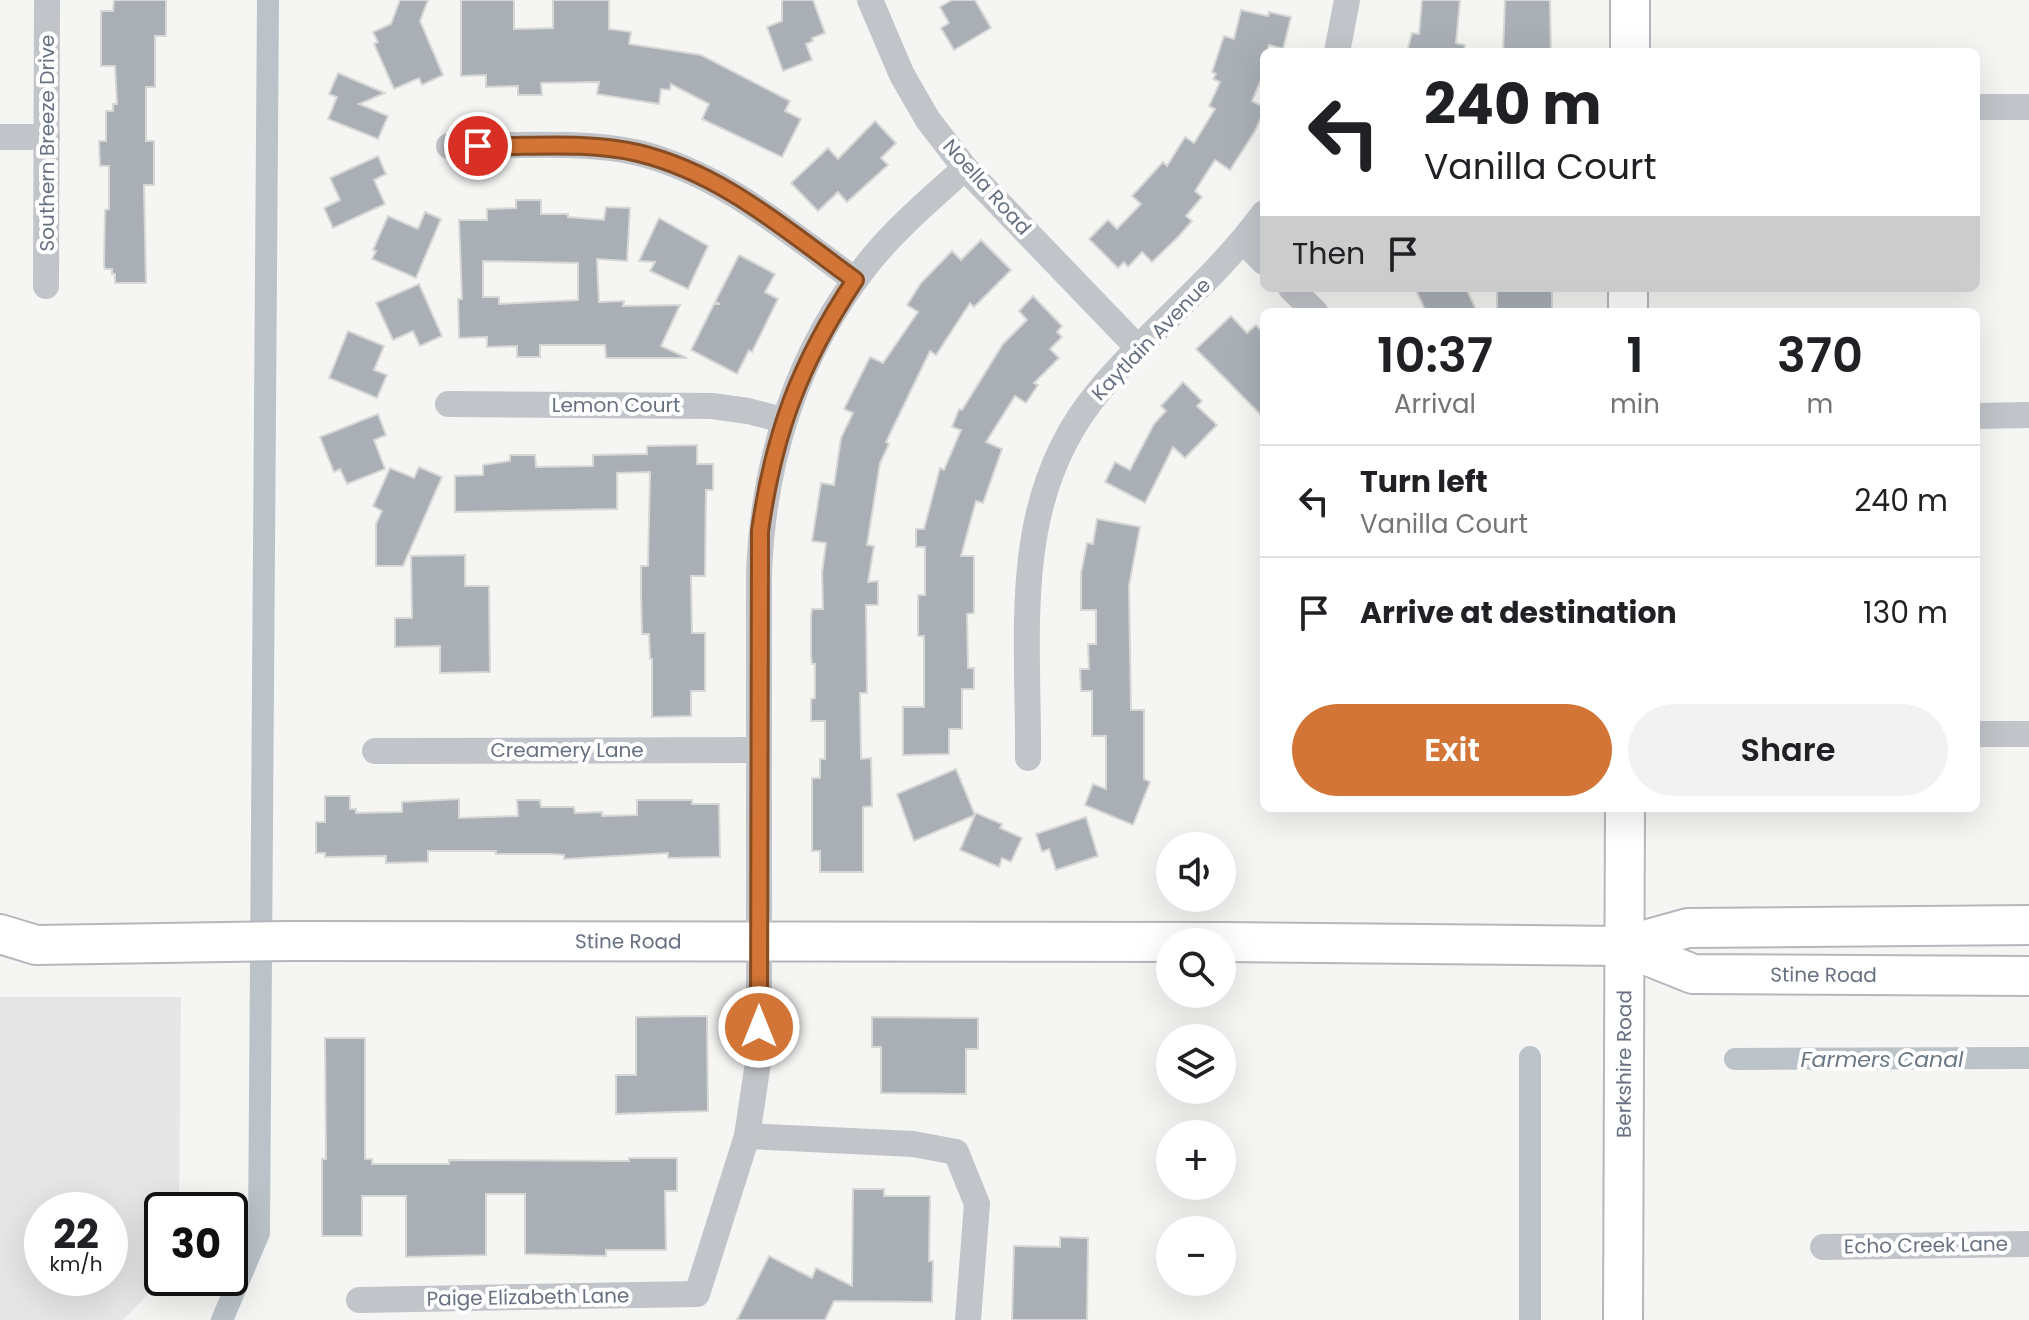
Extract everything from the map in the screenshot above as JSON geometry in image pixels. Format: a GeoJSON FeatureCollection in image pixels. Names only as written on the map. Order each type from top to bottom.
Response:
{"type":"FeatureCollection","features":[{"type":"Feature","properties":{"kind":"main road"},"geometry":{"type":"LineString","coordinates":[[1630,0],[1630,48]]}},
{"type":"Feature","properties":{"kind":"main road","name":"Berkshire Road"},"geometry":{"type":"LineString","coordinates":[[1623,1320],[1625,812]]}},
{"type":"Feature","properties":{"kind":"main road","name":"Stine Road"},"geometry":{"type":"LineString","coordinates":[[1236,942],[1623,946],[1688,928],[2029,925]]}},
{"type":"Feature","properties":{"kind":"main road","name":"Stine Road"},"geometry":{"type":"LineString","coordinates":[[0,934],[36,945],[289,941],[1156,942]]}},
{"type":"Feature","properties":{"kind":"main road","name":"Stine Road"},"geometry":{"type":"LineString","coordinates":[[0,961],[36,945]]}},
{"type":"Feature","properties":{"kind":"main road","name":"Stine Road"},"geometry":{"type":"LineString","coordinates":[[1623,946],[1693,974],[2029,976]]}},
{"type":"Feature","properties":{"kind":"street","name":"Southern Breeze Drive"},"geometry":{"type":"LineString","coordinates":[[46,286],[47,0]]}},
{"type":"Feature","properties":{"kind":"street","name":"Noella Road"},"geometry":{"type":"LineString","coordinates":[[870,0],[902,75],[928,120],[965,168],[1139,349]]}},
{"type":"Feature","properties":{"kind":"street"},"geometry":{"type":"LineString","coordinates":[[1338,48],[1347,0]]}},
{"type":"Feature","properties":{"kind":"street"},"geometry":{"type":"LineString","coordinates":[[1980,107],[2029,107]]}},
{"type":"Feature","properties":{"kind":"street"},"geometry":{"type":"LineString","coordinates":[[0,137],[47,137]]}},
{"type":"Feature","properties":{"kind":"street"},"geometry":{"type":"LineString","coordinates":[[449,146],[597,147],[638,153],[683,167],[720,184],[751,204],[855,280]]}},
{"type":"Feature","properties":{"kind":"street"},"geometry":{"type":"LineString","coordinates":[[965,168],[906,221],[855,280],[825,325],[783,420],[768,480],[760,531],[759,1056],[747,1136],[913,1144],[956,1152],[977,1204],[968,1320]]}},
{"type":"Feature","properties":{"kind":"street","name":"Kaytlain Avenue"},"geometry":{"type":"LineString","coordinates":[[1028,758],[1029,567],[1038,512],[1059,452],[1077,420],[1099,391],[1212,277],[1260,218]]}},
{"type":"Feature","properties":{"kind":"street"},"geometry":{"type":"LineString","coordinates":[[1243,241],[1260,258]]}},
{"type":"Feature","properties":{"kind":"street"},"geometry":{"type":"LineString","coordinates":[[1295,292],[1311,308]]}},
{"type":"Feature","properties":{"kind":"street","name":"Lemon Court"},"geometry":{"type":"LineString","coordinates":[[448,404],[712,406],[783,420]]}},
{"type":"Feature","properties":{"kind":"street"},"geometry":{"type":"LineString","coordinates":[[1980,416],[2029,415]]}},
{"type":"Feature","properties":{"kind":"street"},"geometry":{"type":"LineString","coordinates":[[1980,734],[2029,734]]}},
{"type":"Feature","properties":{"kind":"street","name":"Creamery Lane"},"geometry":{"type":"LineString","coordinates":[[375,751],[759,750]]}},
{"type":"Feature","properties":{"kind":"street","name":"Paige Elizabeth Lane"},"geometry":{"type":"LineString","coordinates":[[359,1300],[697,1294],[747,1136]]}},
{"type":"Feature","properties":{"kind":"street","name":"Echo Creek Lane"},"geometry":{"type":"LineString","coordinates":[[1823,1247],[2029,1244]]}},
{"type":"Feature","properties":{"kind":"shaded area"},"geometry":{"type":"Polygon","coordinates":[[[0,997],[181,997],[179,1192],[144,1192],[146,1296],[123,1320],[0,1320],[0,997]]]}},
{"type":"Feature","properties":{"kind":"building"},"geometry":{"type":"Polygon","coordinates":[[[114,0],[166,0],[166,36],[155,36],[155,87],[146,87],[146,141],[154,141],[154,185],[144,185],[146,283],[115,283],[112,269],[105,269],[104,265],[109,166],[100,166],[99,141],[106,141],[106,111],[113,111],[113,104],[117,104],[115,66],[101,66],[101,11],[113,11],[114,0]]]}},
{"type":"Feature","properties":{"kind":"building"},"geometry":{"type":"Polygon","coordinates":[[[400,0],[428,0],[420,21],[443,75],[422,85],[419,78],[394,89],[374,44],[378,42],[373,32],[391,24],[400,0]]]}},
{"type":"Feature","properties":{"kind":"building"},"geometry":{"type":"Polygon","coordinates":[[[461,0],[514,0],[514,29],[553,28],[553,0],[609,0],[609,29],[631,32],[629,44],[701,55],[790,101],[785,111],[801,119],[782,157],[702,119],[709,104],[671,84],[670,90],[661,89],[659,104],[597,94],[599,82],[541,83],[542,95],[518,95],[518,86],[486,87],[486,75],[461,76],[461,0]]]}},
{"type":"Feature","properties":{"kind":"building"},"geometry":{"type":"Polygon","coordinates":[[[782,0],[813,0],[825,33],[806,44],[812,60],[783,71],[767,27],[782,21],[782,0]]]}},
{"type":"Feature","properties":{"kind":"building"},"geometry":{"type":"Polygon","coordinates":[[[952,0],[975,0],[991,28],[954,50],[941,28],[949,23],[940,7],[952,0]]]}},
{"type":"Feature","properties":{"kind":"building"},"geometry":{"type":"Polygon","coordinates":[[[1422,0],[1460,0],[1456,43],[1465,45],[1465,48],[1408,48],[1412,33],[1419,34],[1422,0]]]}},
{"type":"Feature","properties":{"kind":"building"},"geometry":{"type":"Polygon","coordinates":[[[1505,0],[1550,0],[1551,48],[1503,48],[1505,0]]]}},
{"type":"Feature","properties":{"kind":"building"},"geometry":{"type":"Polygon","coordinates":[[[1241,10],[1291,17],[1283,48],[1269,45],[1268,48],[1260,48],[1260,82],[1252,101],[1260,105],[1260,120],[1230,170],[1215,160],[1195,191],[1202,197],[1186,216],[1192,221],[1152,262],[1142,252],[1128,267],[1124,262],[1118,268],[1089,239],[1108,220],[1117,229],[1141,204],[1132,196],[1163,162],[1167,166],[1185,137],[1194,143],[1215,109],[1209,106],[1220,82],[1213,79],[1216,74],[1212,72],[1224,36],[1234,39],[1241,10]]]}},
{"type":"Feature","properties":{"kind":"building"},"geometry":{"type":"Polygon","coordinates":[[[338,73],[385,93],[359,104],[388,116],[378,139],[328,119],[337,97],[329,94],[338,73]]]}},
{"type":"Feature","properties":{"kind":"building"},"geometry":{"type":"Polygon","coordinates":[[[875,121],[896,143],[881,158],[888,165],[847,202],[838,192],[818,211],[791,183],[828,148],[838,159],[875,121]]]}},
{"type":"Feature","properties":{"kind":"building"},"geometry":{"type":"Polygon","coordinates":[[[378,156],[386,174],[374,180],[385,204],[333,228],[324,208],[340,200],[330,178],[378,156]]]}},
{"type":"Feature","properties":{"kind":"building"},"geometry":{"type":"Polygon","coordinates":[[[516,200],[541,200],[541,214],[568,214],[568,217],[604,220],[606,207],[630,208],[627,261],[597,259],[599,302],[624,301],[623,306],[680,305],[661,346],[687,358],[606,358],[605,345],[540,345],[540,357],[517,357],[517,346],[487,347],[487,337],[459,338],[458,299],[462,299],[459,220],[487,220],[487,209],[516,208],[516,200]],[[483,261],[483,297],[499,297],[499,304],[578,300],[578,263],[483,261]]]}},
{"type":"Feature","properties":{"kind":"building"},"geometry":{"type":"Polygon","coordinates":[[[425,212],[441,219],[416,278],[372,259],[388,216],[418,229],[425,212]]]}},
{"type":"Feature","properties":{"kind":"building"},"geometry":{"type":"Polygon","coordinates":[[[659,218],[708,246],[688,289],[650,271],[655,262],[639,261],[659,218]]]}},
{"type":"Feature","properties":{"kind":"building"},"geometry":{"type":"Polygon","coordinates":[[[981,240],[1011,270],[974,307],[970,303],[936,355],[930,351],[886,442],[889,444],[880,463],[867,545],[874,546],[868,582],[878,581],[878,605],[866,605],[867,693],[860,693],[861,759],[871,758],[872,806],[863,807],[863,872],[820,872],[820,851],[812,851],[812,778],[820,778],[820,759],[825,759],[825,721],[811,721],[815,664],[812,664],[811,656],[811,616],[812,609],[823,609],[822,573],[826,543],[812,541],[821,483],[834,485],[841,438],[853,413],[844,409],[870,357],[883,363],[918,312],[907,305],[921,283],[952,251],[961,260],[981,240]]]}},
{"type":"Feature","properties":{"kind":"building"},"geometry":{"type":"Polygon","coordinates":[[[739,255],[775,274],[765,292],[778,299],[752,352],[749,350],[737,374],[691,350],[714,304],[720,304],[715,302],[739,255]]]}},
{"type":"Feature","properties":{"kind":"building"},"geometry":{"type":"Polygon","coordinates":[[[419,284],[442,336],[420,346],[413,331],[393,340],[376,303],[419,284]]]}},
{"type":"Feature","properties":{"kind":"building"},"geometry":{"type":"Polygon","coordinates":[[[1417,292],[1468,292],[1475,308],[1424,308],[1417,292]]]}},
{"type":"Feature","properties":{"kind":"building"},"geometry":{"type":"Polygon","coordinates":[[[1497,292],[1552,292],[1552,308],[1497,308],[1497,292]]]}},
{"type":"Feature","properties":{"kind":"building"},"geometry":{"type":"Polygon","coordinates":[[[1033,296],[1062,326],[1057,332],[1062,337],[1050,349],[1059,358],[1034,383],[1038,385],[1026,403],[1015,396],[986,442],[1002,449],[983,503],[976,501],[961,556],[974,556],[974,613],[967,614],[968,668],[974,668],[974,689],[962,689],[962,729],[949,729],[949,754],[903,755],[903,707],[924,707],[924,636],[918,636],[918,595],[925,595],[925,547],[916,547],[916,529],[924,529],[940,468],[944,470],[961,430],[952,427],[959,409],[962,410],[1003,344],[1027,320],[1019,311],[1033,296]]]}},
{"type":"Feature","properties":{"kind":"building"},"geometry":{"type":"Polygon","coordinates":[[[1231,316],[1247,333],[1256,325],[1260,330],[1260,414],[1196,349],[1231,316]]]}},
{"type":"Feature","properties":{"kind":"building"},"geometry":{"type":"Polygon","coordinates":[[[348,331],[384,346],[374,370],[387,375],[377,398],[329,378],[348,331]]]}},
{"type":"Feature","properties":{"kind":"building"},"geometry":{"type":"Polygon","coordinates":[[[1183,382],[1202,401],[1197,406],[1217,425],[1185,458],[1173,447],[1145,503],[1105,482],[1115,462],[1130,470],[1154,424],[1166,411],[1161,406],[1183,382]]]}},
{"type":"Feature","properties":{"kind":"building"},"geometry":{"type":"Polygon","coordinates":[[[378,414],[386,435],[374,440],[385,469],[347,484],[340,469],[334,472],[320,437],[378,414]]]}},
{"type":"Feature","properties":{"kind":"building"},"geometry":{"type":"Polygon","coordinates":[[[697,445],[697,464],[713,464],[713,490],[706,490],[705,576],[691,576],[692,633],[705,633],[705,691],[691,691],[691,716],[652,717],[652,659],[649,634],[642,634],[641,592],[641,566],[648,566],[650,472],[617,473],[617,509],[455,512],[455,476],[483,475],[483,465],[510,461],[510,455],[535,455],[536,467],[593,466],[593,455],[647,454],[647,446],[697,445]]]}},
{"type":"Feature","properties":{"kind":"building"},"geometry":{"type":"Polygon","coordinates":[[[419,467],[442,477],[403,566],[376,566],[376,524],[382,511],[373,506],[390,468],[414,478],[419,467]]]}},
{"type":"Feature","properties":{"kind":"building"},"geometry":{"type":"Polygon","coordinates":[[[1097,519],[1140,527],[1129,586],[1131,710],[1144,710],[1144,779],[1150,782],[1133,825],[1085,805],[1093,784],[1106,789],[1106,736],[1092,736],[1092,691],[1081,691],[1080,669],[1089,669],[1088,644],[1096,644],[1096,610],[1081,610],[1081,573],[1087,543],[1093,544],[1097,519]]]}},
{"type":"Feature","properties":{"kind":"building"},"geometry":{"type":"Polygon","coordinates":[[[465,555],[465,586],[489,586],[490,672],[440,673],[440,646],[395,647],[395,618],[412,618],[411,556],[465,555]]]}},
{"type":"Feature","properties":{"kind":"building"},"geometry":{"type":"Polygon","coordinates":[[[956,769],[975,815],[914,841],[897,794],[956,769]]]}},
{"type":"Feature","properties":{"kind":"building"},"geometry":{"type":"Polygon","coordinates":[[[325,796],[350,796],[350,809],[356,809],[356,813],[402,812],[402,802],[459,799],[459,818],[518,816],[517,800],[540,800],[541,807],[574,807],[575,813],[602,812],[602,816],[637,815],[637,800],[692,800],[692,804],[719,804],[720,857],[668,858],[668,853],[564,859],[564,855],[551,854],[428,851],[428,862],[386,863],[386,856],[325,857],[325,853],[316,853],[316,822],[325,822],[325,796]]]}},
{"type":"Feature","properties":{"kind":"building"},"geometry":{"type":"Polygon","coordinates":[[[976,813],[1002,824],[1000,828],[1022,838],[1011,862],[1002,858],[999,867],[960,850],[976,813]]]}},
{"type":"Feature","properties":{"kind":"building"},"geometry":{"type":"Polygon","coordinates":[[[1086,817],[1098,856],[1056,870],[1049,849],[1042,852],[1036,834],[1086,817]]]}},
{"type":"Feature","properties":{"kind":"building"},"geometry":{"type":"Polygon","coordinates":[[[707,1016],[708,1111],[616,1114],[616,1075],[636,1075],[636,1017],[707,1016]]]}},
{"type":"Feature","properties":{"kind":"building"},"geometry":{"type":"Polygon","coordinates":[[[872,1017],[978,1018],[978,1049],[966,1049],[966,1094],[881,1093],[881,1047],[872,1047],[872,1017]]]}},
{"type":"Feature","properties":{"kind":"building"},"geometry":{"type":"Polygon","coordinates":[[[325,1038],[365,1038],[365,1159],[372,1159],[372,1164],[449,1164],[449,1160],[629,1161],[629,1158],[677,1158],[677,1191],[665,1191],[666,1250],[606,1250],[606,1256],[525,1254],[525,1194],[486,1194],[486,1255],[406,1257],[406,1196],[362,1196],[362,1236],[322,1236],[322,1159],[326,1159],[325,1038]]]}},
{"type":"Feature","properties":{"kind":"building"},"geometry":{"type":"Polygon","coordinates":[[[853,1189],[884,1189],[884,1196],[930,1196],[932,1302],[834,1301],[825,1320],[737,1320],[769,1256],[812,1278],[816,1268],[852,1286],[853,1189]]]}},
{"type":"Feature","properties":{"kind":"building"},"geometry":{"type":"Polygon","coordinates":[[[1060,1237],[1088,1238],[1087,1320],[1012,1320],[1014,1246],[1060,1247],[1060,1237]]]}},
{"type":"Feature","properties":{"kind":"waterway"},"geometry":{"type":"LineString","coordinates":[[222,1320],[259,1233],[268,0]]}},
{"type":"Feature","properties":{"kind":"waterway","name":"Farmers Canal"},"geometry":{"type":"LineString","coordinates":[[1530,1057],[1530,1320]]}},
{"type":"Feature","properties":{"kind":"waterway","name":"Farmers Canal"},"geometry":{"type":"LineString","coordinates":[[1735,1059],[2029,1058]]}},
{"type":"Feature","properties":{"kind":"route"},"geometry":{"type":"LineString","coordinates":[[478,146],[597,147],[638,153],[683,167],[720,184],[751,204],[855,280],[825,325],[783,420],[768,480],[760,531],[759,1027]]}}]}
